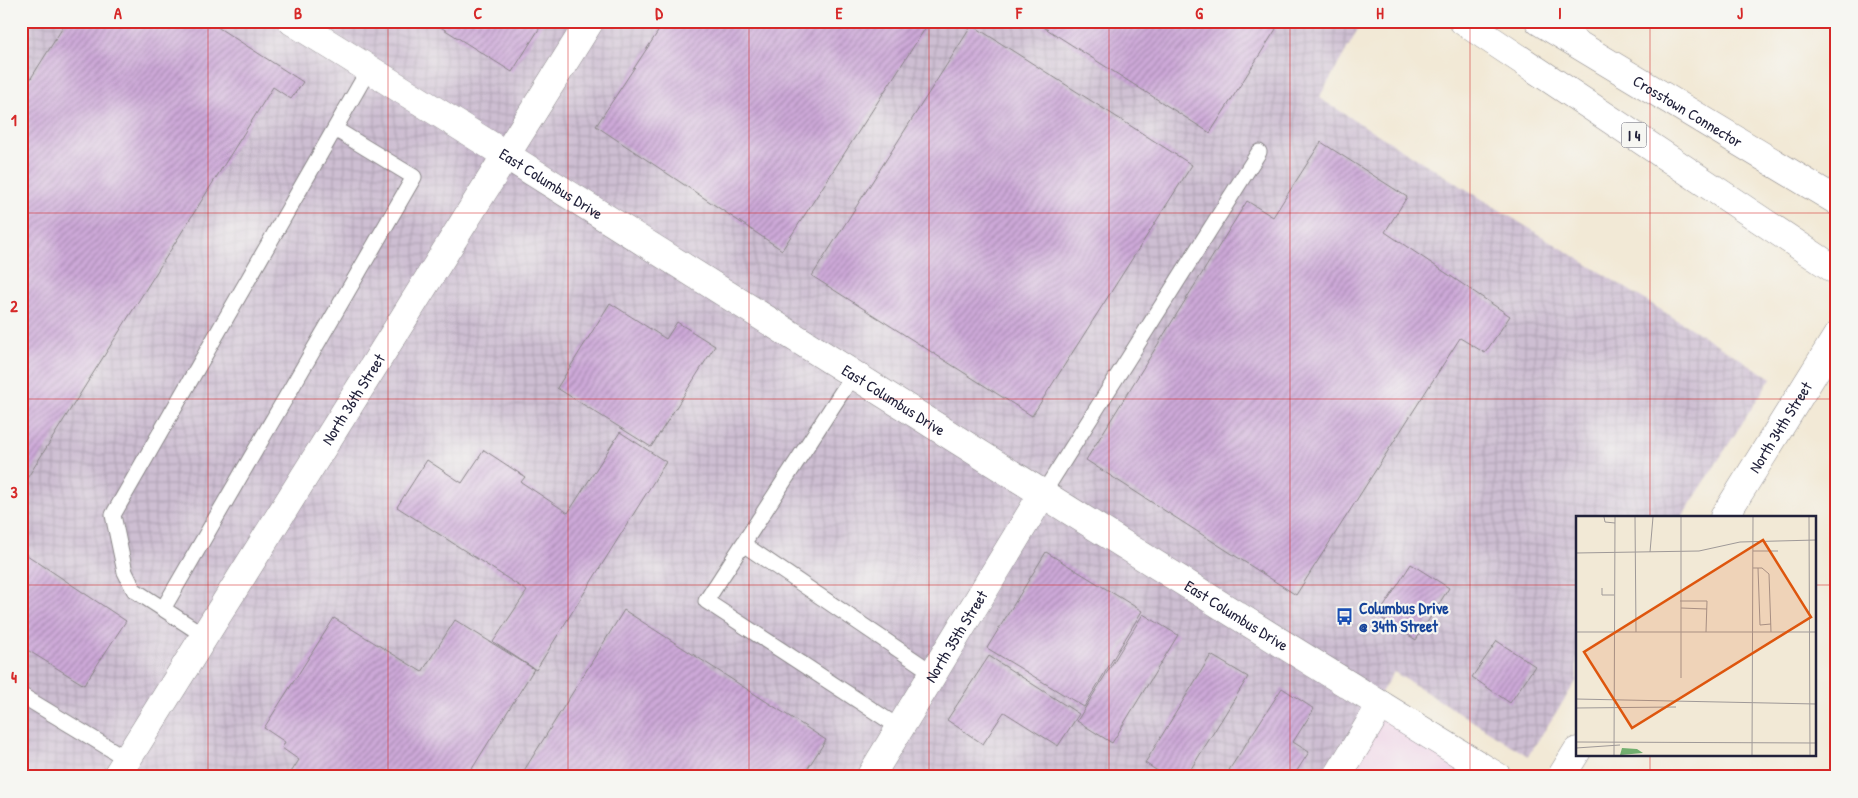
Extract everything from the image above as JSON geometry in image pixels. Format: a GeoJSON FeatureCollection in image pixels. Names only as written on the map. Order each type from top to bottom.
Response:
{"type":"FeatureCollection","features":[{"type":"Feature","properties":{"kind":"main road","name":"East Columbus Drive"},"geometry":{"type":"LineString","coordinates":[[292,21],[1042,495],[1498,777]]}},
{"type":"Feature","properties":{"kind":"main road","name":"North 36th Street"},"geometry":{"type":"LineString","coordinates":[[122,768],[590,21]]}},
{"type":"Feature","properties":{"kind":"main road","name":"I 4"},"geometry":{"type":"LineString","coordinates":[[1463,21],[1837,271]]}},
{"type":"Feature","properties":{"kind":"main road","name":"Crosstown Connector"},"geometry":{"type":"LineString","coordinates":[[1539,21],[1832,198]]}},
{"type":"Feature","properties":{"kind":"main road","name":"North 34th Street"},"geometry":{"type":"LineString","coordinates":[[1725,516],[1837,336]]}},
{"type":"Feature","properties":{"kind":"main road","name":"North 35th Street"},"geometry":{"type":"LineString","coordinates":[[870,777],[1042,495]]}},
{"type":"Feature","properties":{"kind":"main road"},"geometry":{"type":"LineString","coordinates":[[1337,777],[1381,706]]}},
{"type":"Feature","properties":{"kind":"main road"},"geometry":{"type":"LineString","coordinates":[[1561,777],[1576,754]]}},
{"type":"Feature","properties":{"kind":"lane"},"geometry":{"type":"LineString","coordinates":[[205,636],[134,590],[125,572],[113,514],[369,69]]}},
{"type":"Feature","properties":{"kind":"lane"},"geometry":{"type":"LineString","coordinates":[[163,608],[414,177],[335,129]]}},
{"type":"Feature","properties":{"kind":"lane"},"geometry":{"type":"LineString","coordinates":[[1042,495],[1259,152]]}},
{"type":"Feature","properties":{"kind":"lane"},"geometry":{"type":"LineString","coordinates":[[853,375],[706,601],[900,728]]}},
{"type":"Feature","properties":{"kind":"lane"},"geometry":{"type":"LineString","coordinates":[[743,544],[933,673]]}},
{"type":"Feature","properties":{"kind":"lane"},"geometry":{"type":"LineString","coordinates":[[21,695],[122,768]]}},
{"type":"Feature","properties":{"kind":"shaded area"},"geometry":{"type":"Polygon","coordinates":[[[21,21],[1363,21],[1319,98],[1771,378],[1683,516],[1576,516],[1576,682],[1528,756],[1394,672],[1327,777],[21,777],[21,21]]]}},
{"type":"Feature","properties":{"kind":"shaded area"},"geometry":{"type":"Polygon","coordinates":[[[1378,711],[1469,774],[1470,777],[1337,777],[1378,711]]]}},
{"type":"Feature","properties":{"kind":"building"},"geometry":{"type":"Polygon","coordinates":[[[67,21],[208,21],[303,82],[291,99],[273,87],[21,488],[21,94],[67,21]]]}},
{"type":"Feature","properties":{"kind":"building"},"geometry":{"type":"Polygon","coordinates":[[[431,21],[544,21],[512,72],[431,21]]]}},
{"type":"Feature","properties":{"kind":"building"},"geometry":{"type":"Polygon","coordinates":[[[665,21],[689,21],[698,27],[702,21],[930,21],[782,250],[596,126],[665,21]]]}},
{"type":"Feature","properties":{"kind":"building"},"geometry":{"type":"Polygon","coordinates":[[[1034,21],[1264,21],[1276,29],[1210,133],[1034,21]]]}},
{"type":"Feature","properties":{"kind":"building"},"geometry":{"type":"Polygon","coordinates":[[[972,25],[1192,165],[1032,416],[812,276],[972,25]]]}},
{"type":"Feature","properties":{"kind":"building"},"geometry":{"type":"Polygon","coordinates":[[[1321,142],[1407,197],[1385,232],[1510,316],[1485,353],[1460,338],[1296,595],[1086,460],[1247,201],[1273,217],[1321,142]]]}},
{"type":"Feature","properties":{"kind":"building"},"geometry":{"type":"Polygon","coordinates":[[[610,303],[666,339],[677,322],[715,346],[651,447],[557,388],[610,303]]]}},
{"type":"Feature","properties":{"kind":"building"},"geometry":{"type":"Polygon","coordinates":[[[620,432],[666,462],[536,670],[493,642],[527,591],[397,507],[427,460],[462,483],[484,450],[525,477],[521,482],[568,513],[620,432]]]}},
{"type":"Feature","properties":{"kind":"building"},"geometry":{"type":"Polygon","coordinates":[[[21,551],[126,621],[84,685],[21,646],[21,551]]]}},
{"type":"Feature","properties":{"kind":"building"},"geometry":{"type":"Polygon","coordinates":[[[1046,552],[1142,611],[1084,707],[987,648],[1046,552]]]}},
{"type":"Feature","properties":{"kind":"building"},"geometry":{"type":"Polygon","coordinates":[[[1411,564],[1449,588],[1416,640],[1378,616],[1411,564]]]}},
{"type":"Feature","properties":{"kind":"building"},"geometry":{"type":"Polygon","coordinates":[[[624,610],[826,740],[802,777],[520,777],[624,610]]]}},
{"type":"Feature","properties":{"kind":"building"},"geometry":{"type":"Polygon","coordinates":[[[1143,614],[1178,635],[1112,743],[1077,721],[1143,614]]]}},
{"type":"Feature","properties":{"kind":"building"},"geometry":{"type":"Polygon","coordinates":[[[334,618],[422,672],[455,620],[534,669],[467,777],[288,777],[299,760],[282,748],[285,742],[264,728],[334,618]]]}},
{"type":"Feature","properties":{"kind":"building"},"geometry":{"type":"Polygon","coordinates":[[[1497,641],[1535,666],[1510,703],[1472,677],[1497,641]]]}},
{"type":"Feature","properties":{"kind":"building"},"geometry":{"type":"Polygon","coordinates":[[[1211,655],[1248,677],[1186,777],[1167,777],[1145,763],[1211,655]]]}},
{"type":"Feature","properties":{"kind":"building"},"geometry":{"type":"Polygon","coordinates":[[[989,656],[1079,714],[1058,746],[1004,712],[983,744],[947,720],[989,656]]]}},
{"type":"Feature","properties":{"kind":"building"},"geometry":{"type":"Polygon","coordinates":[[[1282,688],[1314,709],[1293,742],[1309,752],[1293,777],[1276,777],[1272,774],[1270,777],[1240,777],[1229,770],[1282,688]]]}},
{"type":"Feature","properties":{"kind":"place","name":"Columbus Drive @ 34th Street"},"geometry":{"type":"Point","coordinates":[1345,617]}}]}
